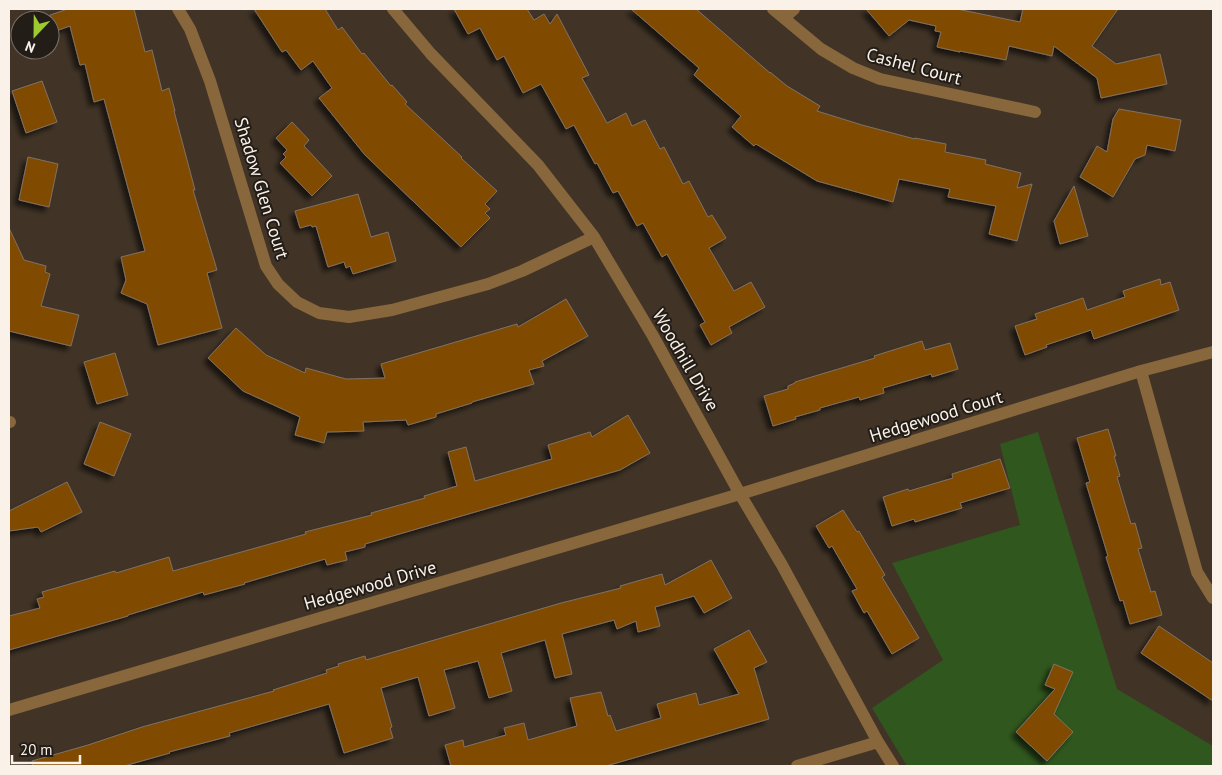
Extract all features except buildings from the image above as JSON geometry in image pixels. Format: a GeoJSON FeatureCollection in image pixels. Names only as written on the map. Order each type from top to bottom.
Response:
{"type":"FeatureCollection","features":[{"type":"Feature","properties":{"kind":"street","name":"Shadow Glen Court"},"geometry":{"type":"LineString","coordinates":[[178,9],[190,29],[210,81],[266,266],[278,284],[296,302],[319,313],[349,317],[392,310],[488,284],[522,271],[594,237]]}},
{"type":"Feature","properties":{"kind":"street","name":"Woodhill Drive"},"geometry":{"type":"LineString","coordinates":[[394,9],[431,54],[538,165],[594,237],[654,336],[878,742],[894,766]]}},
{"type":"Feature","properties":{"kind":"street","name":"Cashel Court"},"geometry":{"type":"LineString","coordinates":[[773,9],[789,13],[821,49],[853,68],[880,79],[1035,112]]}},
{"type":"Feature","properties":{"kind":"street","name":"Hedgewood Court"},"geometry":{"type":"LineString","coordinates":[[740,494],[1141,371],[1213,352]]}},
{"type":"Feature","properties":{"kind":"street"},"geometry":{"type":"LineString","coordinates":[[1141,371],[1197,572],[1213,598]]}},
{"type":"Feature","properties":{"kind":"street","name":"Hedgewood Drive"},"geometry":{"type":"LineString","coordinates":[[9,710],[740,494]]}},
{"type":"Feature","properties":{"kind":"street"},"geometry":{"type":"LineString","coordinates":[[797,766],[878,742]]}},
{"type":"Feature","properties":{"kind":"green space"},"geometry":{"type":"Polygon","coordinates":[[[1038,432],[1117,689],[1213,746],[1213,766],[907,766],[872,708],[943,660],[892,563],[1020,525],[1000,444],[1038,432]]]}}]}
